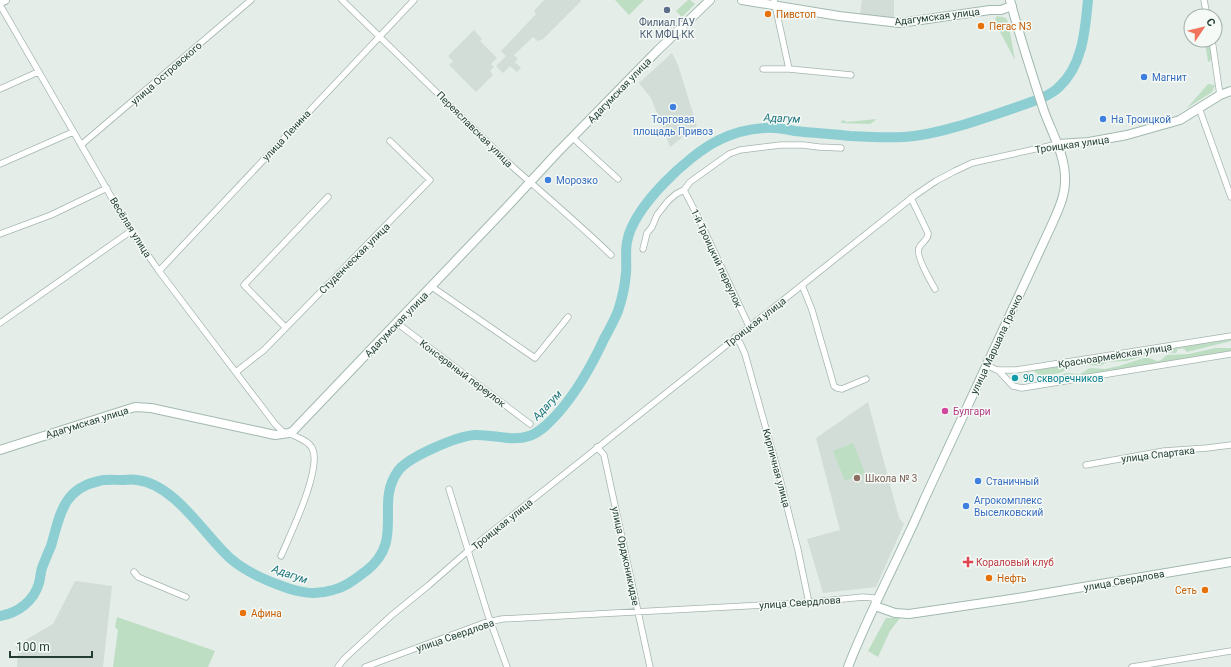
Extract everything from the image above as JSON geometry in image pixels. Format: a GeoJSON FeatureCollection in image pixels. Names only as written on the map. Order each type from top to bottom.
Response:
{"type":"FeatureCollection","features":[{"type":"Feature","properties":{"kind":"main road"},"geometry":{"type":"LineString","coordinates":[[0,4],[5,0]]}},
{"type":"Feature","properties":{"kind":"main road","name":"Адагумская улица"},"geometry":{"type":"LineString","coordinates":[[0,450],[135,407],[151,408],[276,435],[287,434],[294,431],[572,138],[710,0]]}},
{"type":"Feature","properties":{"kind":"main road","name":"Адагумская улица"},"geometry":{"type":"LineString","coordinates":[[742,0],[774,2],[858,19],[900,23],[1001,10],[1011,3]]}},
{"type":"Feature","properties":{"kind":"main road","name":"улица Маршала Гречко"},"geometry":{"type":"LineString","coordinates":[[848,667],[861,633],[911,531],[1064,195],[1066,177],[1058,144],[1050,126],[1026,58],[1011,3]]}},
{"type":"Feature","properties":{"kind":"main road","name":"Троицкая улица"},"geometry":{"type":"LineString","coordinates":[[1058,144],[1090,142],[1142,132],[1180,120],[1220,95],[1231,91]]}},
{"type":"Feature","properties":{"kind":"main road","name":"улица Свердлова"},"geometry":{"type":"LineString","coordinates":[[875,606],[895,614],[909,614],[1025,597],[1231,562]]}},
{"type":"Feature","properties":{"kind":"street","name":"улица Островского"},"geometry":{"type":"LineString","coordinates":[[81,145],[251,0]]}},
{"type":"Feature","properties":{"kind":"street","name":"Переяславская улица"},"geometry":{"type":"LineString","coordinates":[[342,0],[514,168],[570,215],[611,255]]}},
{"type":"Feature","properties":{"kind":"street","name":"улица Ленина"},"geometry":{"type":"LineString","coordinates":[[159,270],[414,0]]}},
{"type":"Feature","properties":{"kind":"street"},"geometry":{"type":"LineString","coordinates":[[774,2],[789,69]]}},
{"type":"Feature","properties":{"kind":"street","name":"Весёлая улица"},"geometry":{"type":"LineString","coordinates":[[0,4],[131,231],[275,424],[287,434],[310,445],[315,454],[311,482],[281,556]]}},
{"type":"Feature","properties":{"kind":"street"},"geometry":{"type":"LineString","coordinates":[[1213,48],[1220,95]]}},
{"type":"Feature","properties":{"kind":"street"},"geometry":{"type":"LineString","coordinates":[[762,69],[789,69],[851,75]]}},
{"type":"Feature","properties":{"kind":"street"},"geometry":{"type":"LineString","coordinates":[[0,89],[38,72]]}},
{"type":"Feature","properties":{"kind":"street"},"geometry":{"type":"LineString","coordinates":[[1199,108],[1231,197]]}},
{"type":"Feature","properties":{"kind":"street"},"geometry":{"type":"LineString","coordinates":[[0,164],[73,132]]}},
{"type":"Feature","properties":{"kind":"street"},"geometry":{"type":"LineString","coordinates":[[572,138],[618,179]]}},
{"type":"Feature","properties":{"kind":"street","name":"Студенческая улица"},"geometry":{"type":"LineString","coordinates":[[236,372],[264,350],[430,180],[390,142]]}},
{"type":"Feature","properties":{"kind":"street","name":"Троицкая улица"},"geometry":{"type":"LineString","coordinates":[[338,667],[344,659],[392,615],[469,550],[911,198],[936,181],[972,163],[1058,144]]}},
{"type":"Feature","properties":{"kind":"street"},"geometry":{"type":"LineString","coordinates":[[643,248],[646,237],[657,214],[676,194],[684,190],[696,178],[723,157],[734,152],[781,145],[841,148]]}},
{"type":"Feature","properties":{"kind":"street"},"geometry":{"type":"LineString","coordinates":[[0,234],[51,215],[106,188]]}},
{"type":"Feature","properties":{"kind":"street","name":"1-й Троицкий переулок"},"geometry":{"type":"LineString","coordinates":[[684,190],[749,326]]}},
{"type":"Feature","properties":{"kind":"street"},"geometry":{"type":"LineString","coordinates":[[285,327],[244,285],[328,197]]}},
{"type":"Feature","properties":{"kind":"street"},"geometry":{"type":"LineString","coordinates":[[911,198],[928,233],[928,237],[918,248],[918,252],[935,290]]}},
{"type":"Feature","properties":{"kind":"street"},"geometry":{"type":"LineString","coordinates":[[0,323],[131,231]]}},
{"type":"Feature","properties":{"kind":"street"},"geometry":{"type":"LineString","coordinates":[[802,285],[812,310],[834,386],[836,388],[842,388],[866,379]]}},
{"type":"Feature","properties":{"kind":"street"},"geometry":{"type":"LineString","coordinates":[[432,286],[535,358],[568,317]]}},
{"type":"Feature","properties":{"kind":"street","name":"Консервный переулок"},"geometry":{"type":"LineString","coordinates":[[397,324],[530,424]]}},
{"type":"Feature","properties":{"kind":"street","name":"Красноармейская улица"},"geometry":{"type":"LineString","coordinates":[[986,365],[998,370],[1016,370],[1231,336]]}},
{"type":"Feature","properties":{"kind":"street","name":"Кирпичная улица"},"geometry":{"type":"LineString","coordinates":[[735,337],[740,343],[745,354],[779,475],[798,550],[809,603]]}},
{"type":"Feature","properties":{"kind":"street","name":"Красноармейская улица"},"geometry":{"type":"LineString","coordinates":[[998,370],[1013,386],[1022,388],[1231,354]]}},
{"type":"Feature","properties":{"kind":"street","name":"улица Спартака"},"geometry":{"type":"LineString","coordinates":[[1086,465],[1164,451],[1231,445]]}},
{"type":"Feature","properties":{"kind":"street","name":"улица Орджоникидзе"},"geometry":{"type":"LineString","coordinates":[[597,448],[604,455],[650,667]]}},
{"type":"Feature","properties":{"kind":"street"},"geometry":{"type":"LineString","coordinates":[[449,489],[507,667]]}},
{"type":"Feature","properties":{"kind":"street"},"geometry":{"type":"LineString","coordinates":[[134,572],[138,577],[186,597]]}},
{"type":"Feature","properties":{"kind":"street","name":"улица Свердлова"},"geometry":{"type":"LineString","coordinates":[[365,667],[491,621],[514,618],[809,603],[869,597],[874,598],[875,606]]}},
{"type":"Feature","properties":{"kind":"street"},"geometry":{"type":"LineString","coordinates":[[1132,667],[1231,651]]}},
{"type":"Feature","properties":{"kind":"shaded area"},"geometry":{"type":"Polygon","coordinates":[[[544,0],[581,1],[543,39],[538,41],[533,37],[514,55],[518,59],[515,62],[521,68],[517,72],[510,66],[503,73],[496,66],[506,56],[501,51],[536,14],[534,11],[544,0]]]}},
{"type":"Feature","properties":{"kind":"shaded area"},"geometry":{"type":"Polygon","coordinates":[[[862,0],[894,0],[894,17],[860,14],[862,0]]]}},
{"type":"Feature","properties":{"kind":"shaded area"},"geometry":{"type":"Polygon","coordinates":[[[474,30],[482,39],[480,41],[497,58],[491,64],[494,67],[490,71],[493,75],[476,92],[449,65],[453,61],[448,56],[474,30]]]}},
{"type":"Feature","properties":{"kind":"shaded area","name":"Торговая площадь Привоз"},"geometry":{"type":"Polygon","coordinates":[[[672,53],[678,65],[697,126],[670,147],[651,98],[639,83],[672,53]]]}},
{"type":"Feature","properties":{"kind":"shaded area","name":"Школа № 3"},"geometry":{"type":"Polygon","coordinates":[[[868,402],[899,518],[904,524],[876,587],[823,593],[807,539],[840,530],[816,438],[868,402]]]}},
{"type":"Feature","properties":{"kind":"shaded area"},"geometry":{"type":"Polygon","coordinates":[[[75,581],[112,586],[103,667],[17,667],[18,651],[15,646],[53,624],[75,581]]]}},
{"type":"Feature","properties":{"kind":"green space"},"geometry":{"type":"Polygon","coordinates":[[[615,0],[644,0],[629,15],[615,0]]]}},
{"type":"Feature","properties":{"kind":"green space"},"geometry":{"type":"Polygon","coordinates":[[[688,0],[695,4],[682,17],[676,11],[688,0]]]}},
{"type":"Feature","properties":{"kind":"green space"},"geometry":{"type":"Polygon","coordinates":[[[997,16],[1006,18],[1008,22],[1015,60],[997,26],[995,19],[997,16]]]}},
{"type":"Feature","properties":{"kind":"green space"},"geometry":{"type":"Polygon","coordinates":[[[1206,48],[1210,48],[1212,57],[1208,62],[1206,48]]]}},
{"type":"Feature","properties":{"kind":"green space"},"geometry":{"type":"Polygon","coordinates":[[[1208,84],[1215,85],[1212,92],[1187,108],[1208,84]]]}},
{"type":"Feature","properties":{"kind":"green space"},"geometry":{"type":"Polygon","coordinates":[[[877,119],[870,124],[841,123],[842,120],[847,122],[877,119]]]}},
{"type":"Feature","properties":{"kind":"green space"},"geometry":{"type":"Polygon","coordinates":[[[1231,338],[1231,341],[1187,352],[1182,348],[1178,349],[1176,353],[1165,352],[1146,355],[1127,361],[1107,362],[1100,366],[1089,365],[1072,367],[1060,373],[1040,376],[1034,371],[1035,369],[1231,338]]]}},
{"type":"Feature","properties":{"kind":"green space"},"geometry":{"type":"Polygon","coordinates":[[[1215,348],[1231,348],[1231,351],[1036,383],[1036,381],[1041,378],[1066,373],[1080,374],[1090,368],[1105,369],[1144,358],[1157,361],[1161,360],[1167,355],[1189,354],[1215,348]]]}},
{"type":"Feature","properties":{"kind":"green space"},"geometry":{"type":"Polygon","coordinates":[[[853,443],[865,473],[845,481],[833,451],[853,443]]]}},
{"type":"Feature","properties":{"kind":"green space"},"geometry":{"type":"Polygon","coordinates":[[[117,617],[215,651],[208,667],[113,667],[118,630],[115,627],[117,617]]]}},
{"type":"Feature","properties":{"kind":"green space"},"geometry":{"type":"Polygon","coordinates":[[[886,618],[900,618],[890,631],[878,657],[868,651],[886,618]]]}},
{"type":"Feature","properties":{"kind":"waterway","name":"Адагум"},"geometry":{"type":"LineString","coordinates":[[0,616],[19,609],[29,601],[37,589],[42,568],[51,546],[60,514],[70,497],[77,490],[87,485],[104,480],[137,480],[151,484],[164,491],[188,512],[231,559],[248,571],[267,580],[292,590],[312,593],[326,592],[346,585],[366,571],[378,559],[384,547],[387,534],[388,496],[391,484],[403,465],[445,443],[467,436],[482,435],[509,438],[522,438],[529,436],[546,426],[566,404],[589,368],[618,311],[625,283],[626,246],[631,228],[651,198],[692,157],[719,140],[735,133],[753,129],[772,128],[850,136],[917,136],[991,116],[1040,99],[1055,91],[1059,87],[1067,78],[1078,58],[1084,35],[1088,0]]}},
{"type":"Feature","properties":{"kind":"place","name":"Филиал ГАУ КК МФЦ КК"},"geometry":{"type":"Point","coordinates":[667,10]}},
{"type":"Feature","properties":{"kind":"place","name":"Пивстоп"},"geometry":{"type":"Point","coordinates":[768,14]}},
{"type":"Feature","properties":{"kind":"place","name":"Пегас N3"},"geometry":{"type":"Point","coordinates":[981,26]}},
{"type":"Feature","properties":{"kind":"place","name":"Магнит"},"geometry":{"type":"Point","coordinates":[1144,77]}},
{"type":"Feature","properties":{"kind":"place","name":"Торговая площадь Привоз"},"geometry":{"type":"Point","coordinates":[673,107]}},
{"type":"Feature","properties":{"kind":"place","name":"На Троицкой"},"geometry":{"type":"Point","coordinates":[1103,119]}},
{"type":"Feature","properties":{"kind":"place","name":"Морозко"},"geometry":{"type":"Point","coordinates":[548,180]}},
{"type":"Feature","properties":{"kind":"place","name":"90 скворечников"},"geometry":{"type":"Point","coordinates":[1015,378]}},
{"type":"Feature","properties":{"kind":"place","name":"Булгари"},"geometry":{"type":"Point","coordinates":[945,411]}},
{"type":"Feature","properties":{"kind":"place","name":"Школа № 3"},"geometry":{"type":"Point","coordinates":[857,478]}},
{"type":"Feature","properties":{"kind":"place","name":"Станичный"},"geometry":{"type":"Point","coordinates":[978,481]}},
{"type":"Feature","properties":{"kind":"place","name":"Агрокомплекс Выселковский"},"geometry":{"type":"Point","coordinates":[966,506]}},
{"type":"Feature","properties":{"kind":"place","name":"Кораловый клуб"},"geometry":{"type":"Point","coordinates":[968,562]}},
{"type":"Feature","properties":{"kind":"place","name":"Нефть"},"geometry":{"type":"Point","coordinates":[989,578]}},
{"type":"Feature","properties":{"kind":"place","name":"Сеть"},"geometry":{"type":"Point","coordinates":[1205,590]}},
{"type":"Feature","properties":{"kind":"place","name":"Афина"},"geometry":{"type":"Point","coordinates":[243,613]}}]}
